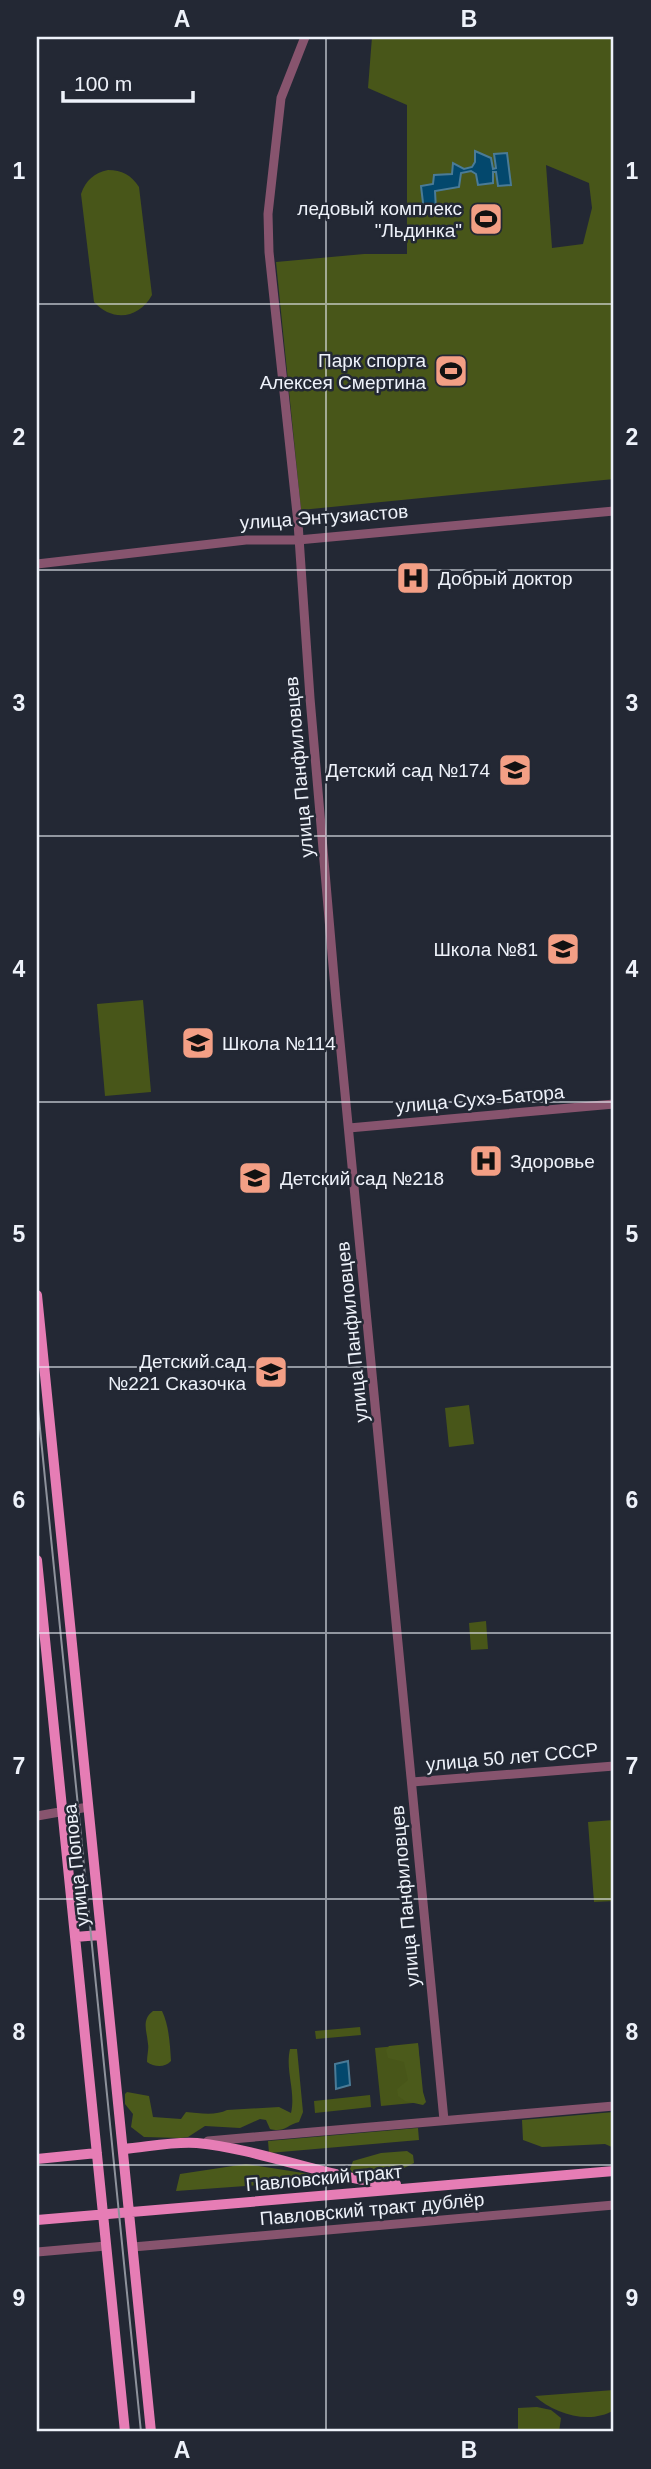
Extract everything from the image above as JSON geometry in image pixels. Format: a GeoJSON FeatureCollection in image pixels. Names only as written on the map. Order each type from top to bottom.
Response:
{"type":"FeatureCollection","features":[{"type":"Feature","properties":{"kind":"main road","name":"улица Попова"},"geometry":{"type":"LineString","coordinates":[[37,1295],[151,2432]]}},
{"type":"Feature","properties":{"kind":"main road","name":"улица Попова"},"geometry":{"type":"LineString","coordinates":[[37,1560],[125,2432]]}},
{"type":"Feature","properties":{"kind":"main road"},"geometry":{"type":"LineString","coordinates":[[75,1937],[100,1935]]}},
{"type":"Feature","properties":{"kind":"main road"},"geometry":{"type":"LineString","coordinates":[[123,2150],[194,2143],[218,2146],[347,2178],[427,2187]]}},
{"type":"Feature","properties":{"kind":"main road"},"geometry":{"type":"LineString","coordinates":[[37,2159],[97,2153]]}},
{"type":"Feature","properties":{"kind":"main road","name":"Павловский тракт"},"geometry":{"type":"LineString","coordinates":[[37,2220],[614,2171]]}},
{"type":"Feature","properties":{"kind":"street","name":"улица Панфиловцев"},"geometry":{"type":"LineString","coordinates":[[305,37],[281,98],[268,214],[270,266],[298,523],[349,1128],[444,2120]]}},
{"type":"Feature","properties":{"kind":"street","name":"улица Энтузиастов"},"geometry":{"type":"LineString","coordinates":[[37,564],[246,540],[298,540],[614,511]]}},
{"type":"Feature","properties":{"kind":"street","name":"улица Сухэ-Батора"},"geometry":{"type":"LineString","coordinates":[[349,1128],[614,1104]]}},
{"type":"Feature","properties":{"kind":"street","name":"улица 50 лет СССР"},"geometry":{"type":"LineString","coordinates":[[412,1783],[614,1766]]}},
{"type":"Feature","properties":{"kind":"street"},"geometry":{"type":"LineString","coordinates":[[37,1816],[88,1807]]}},
{"type":"Feature","properties":{"kind":"street"},"geometry":{"type":"LineString","coordinates":[[194,2143],[614,2106]]}},
{"type":"Feature","properties":{"kind":"street","name":"Павловский тракт дублёр"},"geometry":{"type":"LineString","coordinates":[[133,2247],[614,2205]]}},
{"type":"Feature","properties":{"kind":"street"},"geometry":{"type":"LineString","coordinates":[[37,2252],[106,2246]]}},
{"type":"Feature","properties":{"kind":"green space","name":"Парк спорта Алексея Смертина"},"geometry":{"type":"Polygon","coordinates":[[[372,37],[614,37],[614,479],[301,510],[276,262],[364,254],[407,254],[407,105],[368,88],[372,37]],[[546,165],[552,248],[583,244],[592,208],[589,183],[546,165]]]}},
{"type":"Feature","properties":{"kind":"green space"},"geometry":{"type":"Polygon","coordinates":[[[108,170],[126,174],[139,187],[152,295],[140,309],[125,315],[109,313],[94,302],[81,194],[91,178],[108,170]]]}},
{"type":"Feature","properties":{"kind":"green space"},"geometry":{"type":"Polygon","coordinates":[[[143,1000],[151,1092],[105,1096],[97,1004],[143,1000]]]}},
{"type":"Feature","properties":{"kind":"green space"},"geometry":{"type":"Polygon","coordinates":[[[469,1405],[474,1444],[449,1447],[445,1408],[469,1405]]]}},
{"type":"Feature","properties":{"kind":"green space"},"geometry":{"type":"Polygon","coordinates":[[[486,1621],[488,1649],[471,1650],[469,1623],[486,1621]]]}},
{"type":"Feature","properties":{"kind":"green space"},"geometry":{"type":"Polygon","coordinates":[[[614,1820],[614,1901],[594,1902],[588,1822],[614,1820]]]}},
{"type":"Feature","properties":{"kind":"green space"},"geometry":{"type":"Polygon","coordinates":[[[153,2011],[162,2011],[168,2029],[171,2061],[163,2066],[147,2062],[146,2022],[153,2011]]]}},
{"type":"Feature","properties":{"kind":"green space"},"geometry":{"type":"Polygon","coordinates":[[[360,2027],[361,2035],[316,2039],[315,2031],[360,2027]]]}},
{"type":"Feature","properties":{"kind":"green space"},"geometry":{"type":"Polygon","coordinates":[[[418,2043],[426,2102],[423,2105],[405,2101],[398,2096],[397,2089],[408,2080],[404,2062],[388,2058],[386,2050],[389,2046],[418,2043]]]}},
{"type":"Feature","properties":{"kind":"green space"},"geometry":{"type":"Polygon","coordinates":[[[418,2044],[423,2102],[381,2106],[375,2048],[418,2044]]]}},
{"type":"Feature","properties":{"kind":"green space"},"geometry":{"type":"Polygon","coordinates":[[[290,2049],[297,2049],[303,2112],[299,2122],[279,2130],[270,2129],[266,2120],[260,2119],[240,2128],[205,2126],[188,2137],[180,2138],[144,2137],[131,2127],[133,2114],[125,2104],[127,2092],[149,2096],[153,2117],[181,2119],[186,2112],[212,2114],[227,2110],[279,2107],[291,2113],[290,2049]]]}},
{"type":"Feature","properties":{"kind":"green space"},"geometry":{"type":"Polygon","coordinates":[[[370,2095],[371,2107],[315,2113],[314,2101],[370,2095]]]}},
{"type":"Feature","properties":{"kind":"green space"},"geometry":{"type":"Polygon","coordinates":[[[614,2112],[614,2148],[605,2144],[542,2147],[523,2140],[522,2120],[614,2112]]]}},
{"type":"Feature","properties":{"kind":"green space"},"geometry":{"type":"Polygon","coordinates":[[[418,2128],[419,2140],[269,2153],[268,2141],[418,2128]]]}},
{"type":"Feature","properties":{"kind":"green space"},"geometry":{"type":"Polygon","coordinates":[[[407,2151],[413,2155],[414,2163],[399,2169],[369,2174],[353,2173],[350,2169],[353,2161],[381,2153],[407,2151]]]}},
{"type":"Feature","properties":{"kind":"green space"},"geometry":{"type":"Polygon","coordinates":[[[246,2164],[316,2175],[314,2181],[176,2191],[180,2174],[246,2164]]]}},
{"type":"Feature","properties":{"kind":"green space"},"geometry":{"type":"Polygon","coordinates":[[[614,2390],[614,2410],[594,2417],[562,2412],[535,2396],[614,2390]]]}},
{"type":"Feature","properties":{"kind":"green space"},"geometry":{"type":"Polygon","coordinates":[[[537,2407],[551,2410],[561,2418],[559,2432],[518,2432],[518,2408],[537,2407]]]}},
{"type":"Feature","properties":{"kind":"water"},"geometry":{"type":"Polygon","coordinates":[[[475,151],[491,158],[493,169],[496,168],[494,154],[507,153],[511,185],[498,186],[496,172],[493,172],[493,183],[478,185],[476,174],[471,171],[461,173],[459,187],[435,191],[436,210],[424,211],[421,186],[433,184],[434,175],[452,174],[453,163],[464,169],[472,167],[475,151]]]}},
{"type":"Feature","properties":{"kind":"water"},"geometry":{"type":"Polygon","coordinates":[[[348,2061],[350,2085],[336,2089],[335,2064],[348,2061]]]}},
{"type":"Feature","properties":{"kind":"tram line"},"geometry":{"type":"LineString","coordinates":[[37,1399],[141,2432]]}},
{"type":"Feature","properties":{"kind":"place","name":"ледовый комплекс \"Льдинка\""},"geometry":{"type":"Point","coordinates":[486,219]}},
{"type":"Feature","properties":{"kind":"place","name":"Парк спорта Алексея Смертина"},"geometry":{"type":"Point","coordinates":[451,371]}},
{"type":"Feature","properties":{"kind":"place","name":"Добрый доктор"},"geometry":{"type":"Point","coordinates":[413,578]}},
{"type":"Feature","properties":{"kind":"place","name":"Детский сад №174"},"geometry":{"type":"Point","coordinates":[515,770]}},
{"type":"Feature","properties":{"kind":"place","name":"Школа №81"},"geometry":{"type":"Point","coordinates":[563,949]}},
{"type":"Feature","properties":{"kind":"place","name":"Школа №114"},"geometry":{"type":"Point","coordinates":[198,1043]}},
{"type":"Feature","properties":{"kind":"place","name":"Здоровье"},"geometry":{"type":"Point","coordinates":[486,1161]}},
{"type":"Feature","properties":{"kind":"place","name":"Детский сад №218"},"geometry":{"type":"Point","coordinates":[255,1178]}},
{"type":"Feature","properties":{"kind":"place","name":"Детский сад №221 Сказочка"},"geometry":{"type":"Point","coordinates":[271,1372]}}]}
